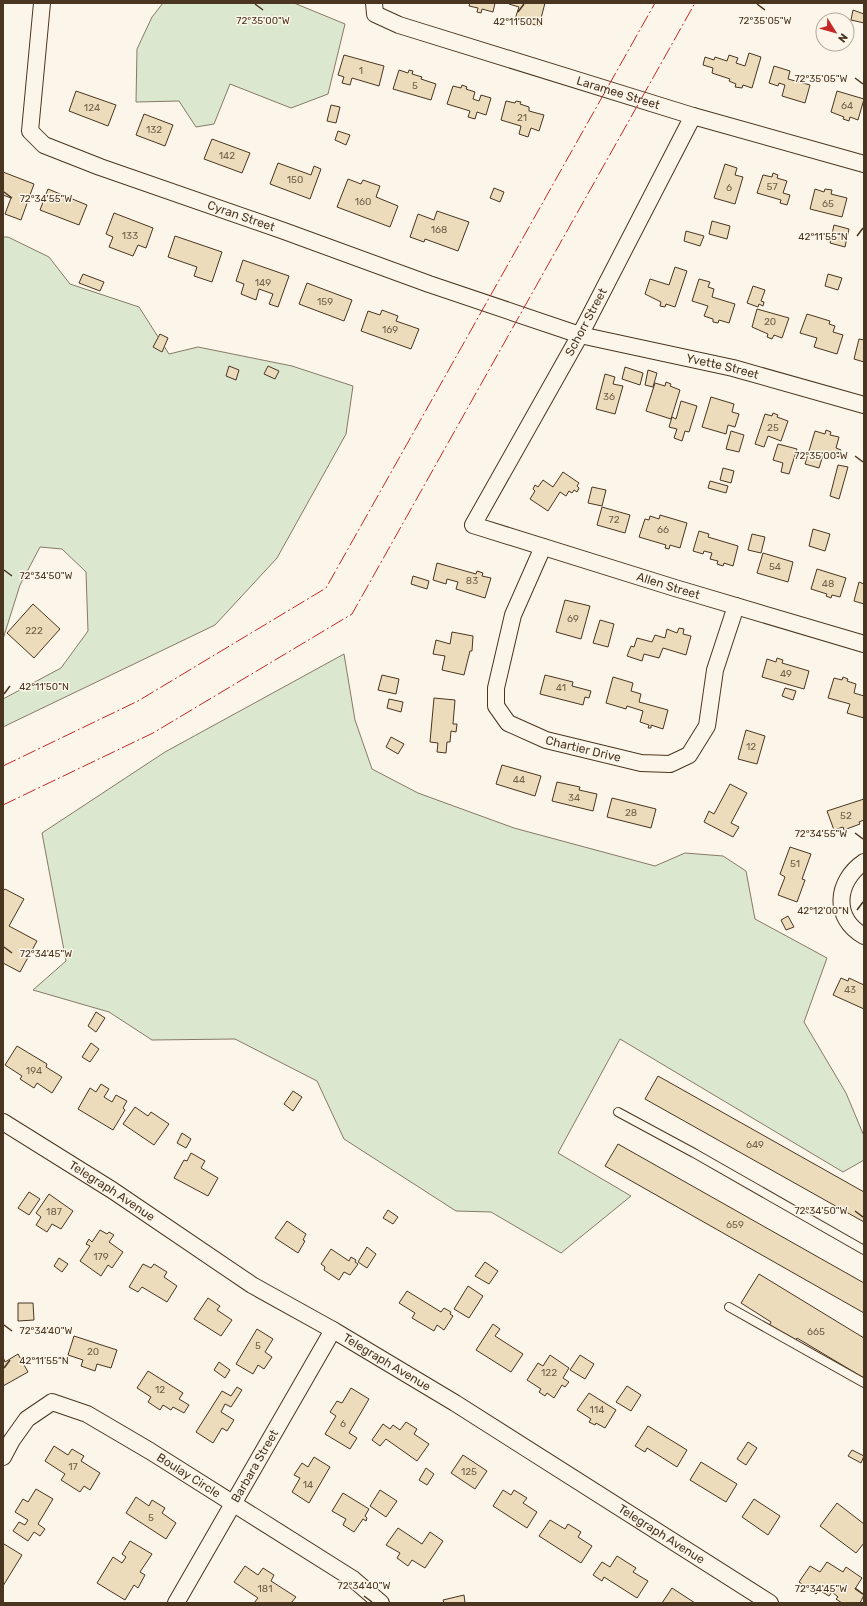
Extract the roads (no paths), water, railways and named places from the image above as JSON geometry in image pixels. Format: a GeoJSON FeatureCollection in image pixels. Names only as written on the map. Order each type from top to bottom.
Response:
{"type":"FeatureCollection","features":[{"type":"Feature","properties":{"kind":"street","name":"Cyran Street"},"geometry":{"type":"LineString","coordinates":[[42,3],[30,131],[44,145],[100,168],[284,231],[429,284],[580,335]]}},
{"type":"Feature","properties":{"kind":"street","name":"Laramee Street"},"geometry":{"type":"LineString","coordinates":[[374,9],[399,25],[693,116],[864,164]]}},
{"type":"Feature","properties":{"kind":"street","name":"Schorr Street"},"geometry":{"type":"LineString","coordinates":[[473,525],[580,335],[693,116]]}},
{"type":"Feature","properties":{"kind":"street","name":"Yvette Street"},"geometry":{"type":"LineString","coordinates":[[580,335],[733,368],[864,405]]}},
{"type":"Feature","properties":{"kind":"street","name":"Allen Street"},"geometry":{"type":"LineString","coordinates":[[473,525],[864,644]]}},
{"type":"Feature","properties":{"kind":"street","name":"Chartier Drive"},"geometry":{"type":"LineString","coordinates":[[543,547],[513,616],[496,688],[496,706],[508,723],[546,740],[641,763],[670,764],[689,755],[706,726],[715,670],[736,606]]}},
{"type":"Feature","properties":{"kind":"street"},"geometry":{"type":"LineString","coordinates":[[864,862],[852,872],[847,879],[844,886],[842,902],[843,910],[850,925],[864,936]]}},
{"type":"Feature","properties":{"kind":"street","name":"Telegraph Avenue"},"geometry":{"type":"LineString","coordinates":[[3,1122],[112,1190],[252,1285],[333,1330],[455,1404],[770,1603]]}},
{"type":"Feature","properties":{"kind":"street","name":"Barbara Street"},"geometry":{"type":"LineString","coordinates":[[176,1603],[333,1330]]}},
{"type":"Feature","properties":{"kind":"street","name":"Boulay Circle"},"geometry":{"type":"LineString","coordinates":[[3,1457],[12,1440],[27,1419],[52,1402],[87,1414],[150,1451],[353,1579],[381,1603]]}},
{"type":"Feature","properties":{"kind":"lane"},"geometry":{"type":"LineString","coordinates":[[618,1112],[694,1153],[864,1250]]}},
{"type":"Feature","properties":{"kind":"lane"},"geometry":{"type":"LineString","coordinates":[[728,1307],[864,1382]]}}]}
